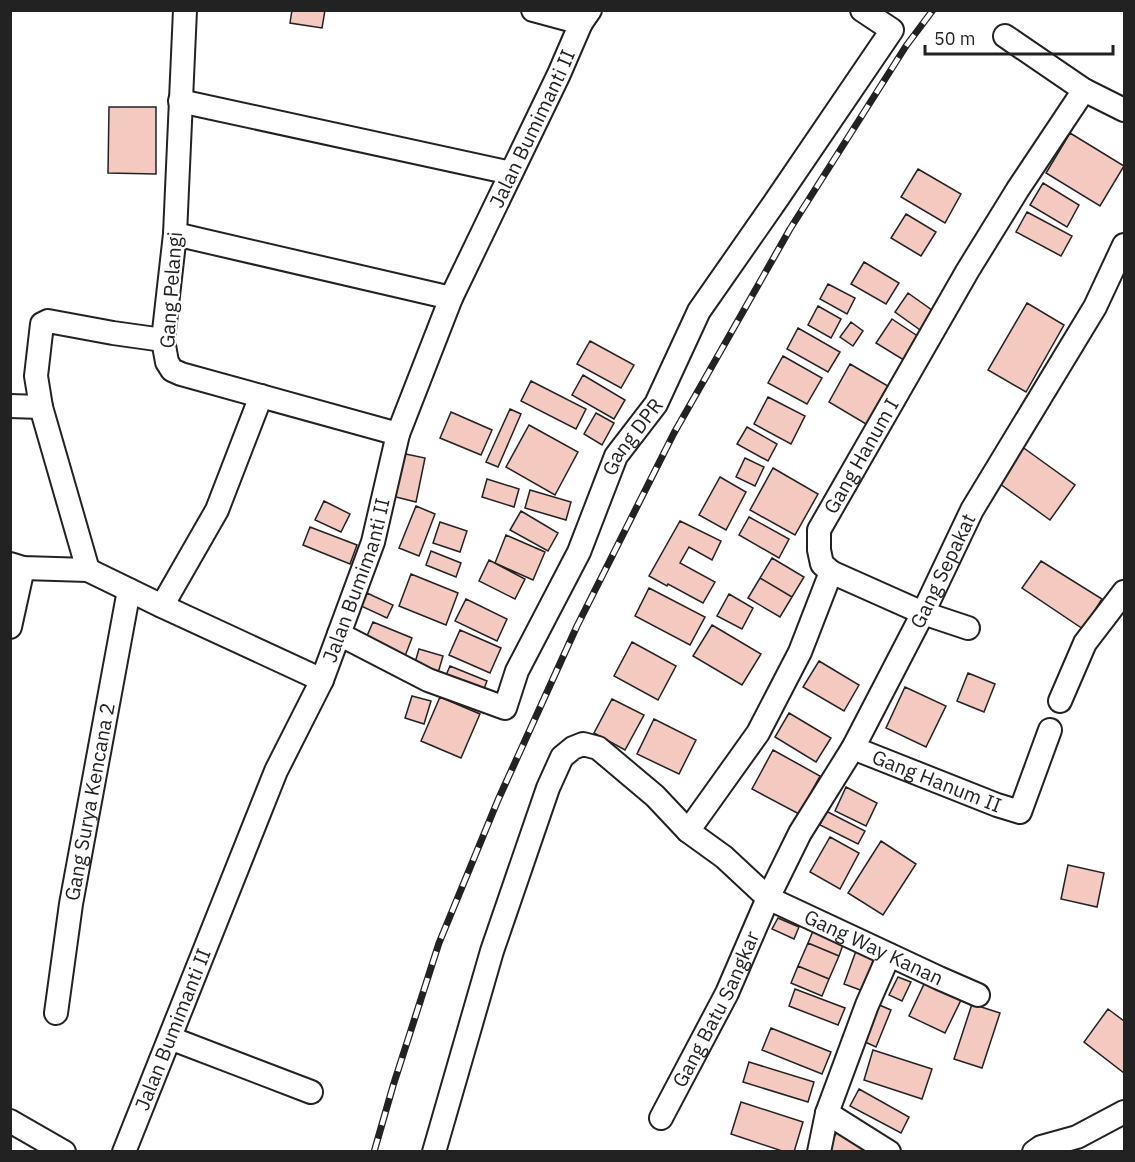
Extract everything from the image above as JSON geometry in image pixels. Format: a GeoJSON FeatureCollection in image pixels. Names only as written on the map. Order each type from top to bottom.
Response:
{"type":"FeatureCollection","features":[{"type":"Feature","properties":{"kind":"street","name":"Gang Pelangi"},"geometry":{"type":"LineString","coordinates":[[186,10],[175,234],[163,340],[167,362],[172,370],[181,374],[398,434]]}},
{"type":"Feature","properties":{"kind":"street"},"geometry":{"type":"LineString","coordinates":[[533,10],[586,17]]}},
{"type":"Feature","properties":{"kind":"street","name":"Gang DPR"},"geometry":{"type":"LineString","coordinates":[[339,634],[428,680],[505,708],[517,671],[579,552],[616,456],[656,404],[699,311],[892,30],[862,10]]}},
{"type":"Feature","properties":{"kind":"street","name":"Jalan Bumimanti II"},"geometry":{"type":"LineString","coordinates":[[124,1152],[276,771],[322,680],[373,542],[398,434],[451,298],[586,17]]}},
{"type":"Feature","properties":{"kind":"street"},"geometry":{"type":"LineString","coordinates":[[1005,36],[1084,90],[1125,110]]}},
{"type":"Feature","properties":{"kind":"street","name":"Gang Hanum I"},"geometry":{"type":"LineString","coordinates":[[831,572],[822,564],[819,530],[968,270],[1018,189],[1084,90]]}},
{"type":"Feature","properties":{"kind":"street"},"geometry":{"type":"LineString","coordinates":[[180,101],[511,173]]}},
{"type":"Feature","properties":{"kind":"street"},"geometry":{"type":"LineString","coordinates":[[175,234],[451,298]]}},
{"type":"Feature","properties":{"kind":"street","name":"Gang Sepakat"},"geometry":{"type":"LineString","coordinates":[[768,898],[800,834],[853,748],[972,510],[1095,307],[1125,245]]}},
{"type":"Feature","properties":{"kind":"street"},"geometry":{"type":"LineString","coordinates":[[88,570],[40,407],[36,376],[49,324],[163,340]]}},
{"type":"Feature","properties":{"kind":"street"},"geometry":{"type":"LineString","coordinates":[[162,606],[217,510],[261,396]]}},
{"type":"Feature","properties":{"kind":"street"},"geometry":{"type":"LineString","coordinates":[[10,406],[40,407]]}},
{"type":"Feature","properties":{"kind":"street"},"geometry":{"type":"LineString","coordinates":[[10,627],[17,566],[88,570],[322,680]]}},
{"type":"Feature","properties":{"kind":"street"},"geometry":{"type":"LineString","coordinates":[[688,831],[758,733],[800,652],[831,572],[922,613],[968,628]]}},
{"type":"Feature","properties":{"kind":"street","name":"Gang Surya Kencana 2"},"geometry":{"type":"LineString","coordinates":[[56,1012],[71,904],[129,590]]}},
{"type":"Feature","properties":{"kind":"street"},"geometry":{"type":"LineString","coordinates":[[1060,701],[1085,643],[1125,592]]}},
{"type":"Feature","properties":{"kind":"street","name":"Gang Hanum II"},"geometry":{"type":"LineString","coordinates":[[853,748],[1020,812],[1050,730]]}},
{"type":"Feature","properties":{"kind":"street","name":"Gang Way Kanan"},"geometry":{"type":"LineString","coordinates":[[434,1152],[492,951],[548,788],[562,758],[573,748],[584,744],[598,748],[656,796],[688,831],[724,857],[768,898],[978,995]]}},
{"type":"Feature","properties":{"kind":"street","name":"Gang Batu Sangkar"},"geometry":{"type":"LineString","coordinates":[[661,1118],[727,993],[768,898]]}},
{"type":"Feature","properties":{"kind":"street"},"geometry":{"type":"LineString","coordinates":[[819,1152],[827,1113],[867,1005],[889,955]]}},
{"type":"Feature","properties":{"kind":"street"},"geometry":{"type":"LineString","coordinates":[[170,1038],[310,1092]]}},
{"type":"Feature","properties":{"kind":"street"},"geometry":{"type":"LineString","coordinates":[[1034,1152],[1041,1147],[1077,1137],[1125,1112]]}},
{"type":"Feature","properties":{"kind":"street"},"geometry":{"type":"LineString","coordinates":[[827,1113],[889,1152]]}},
{"type":"Feature","properties":{"kind":"street"},"geometry":{"type":"LineString","coordinates":[[10,1121],[64,1152]]}},
{"type":"Feature","properties":{"kind":"building"},"geometry":{"type":"Polygon","coordinates":[[[292,10],[325,10],[322,28],[290,23],[292,10]]]}},
{"type":"Feature","properties":{"kind":"building"},"geometry":{"type":"Polygon","coordinates":[[[109,107],[156,107],[156,174],[108,173],[109,107]]]}},
{"type":"Feature","properties":{"kind":"building"},"geometry":{"type":"Polygon","coordinates":[[[1070,133],[1124,166],[1100,206],[1046,173],[1070,133]]]}},
{"type":"Feature","properties":{"kind":"building"},"geometry":{"type":"Polygon","coordinates":[[[918,169],[961,194],[945,223],[901,197],[918,169]]]}},
{"type":"Feature","properties":{"kind":"building"},"geometry":{"type":"Polygon","coordinates":[[[1043,183],[1079,205],[1067,227],[1030,205],[1043,183]]]}},
{"type":"Feature","properties":{"kind":"building"},"geometry":{"type":"Polygon","coordinates":[[[1027,212],[1072,236],[1061,256],[1016,232],[1027,212]]]}},
{"type":"Feature","properties":{"kind":"building"},"geometry":{"type":"Polygon","coordinates":[[[906,214],[936,232],[921,256],[891,238],[906,214]]]}},
{"type":"Feature","properties":{"kind":"building"},"geometry":{"type":"Polygon","coordinates":[[[864,262],[899,283],[886,304],[851,284],[864,262]]]}},
{"type":"Feature","properties":{"kind":"building"},"geometry":{"type":"Polygon","coordinates":[[[828,284],[855,298],[847,314],[820,299],[828,284]]]}},
{"type":"Feature","properties":{"kind":"building"},"geometry":{"type":"Polygon","coordinates":[[[908,293],[936,313],[923,332],[895,312],[908,293]]]}},
{"type":"Feature","properties":{"kind":"building"},"geometry":{"type":"Polygon","coordinates":[[[1027,303],[1064,325],[1026,392],[988,370],[1027,303]]]}},
{"type":"Feature","properties":{"kind":"building"},"geometry":{"type":"Polygon","coordinates":[[[818,306],[841,319],[831,338],[808,325],[818,306]]]}},
{"type":"Feature","properties":{"kind":"building"},"geometry":{"type":"Polygon","coordinates":[[[892,319],[922,339],[907,362],[876,343],[892,319]]]}},
{"type":"Feature","properties":{"kind":"building"},"geometry":{"type":"Polygon","coordinates":[[[851,322],[863,331],[853,346],[840,337],[851,322]]]}},
{"type":"Feature","properties":{"kind":"building"},"geometry":{"type":"Polygon","coordinates":[[[798,328],[840,352],[828,372],[787,349],[798,328]]]}},
{"type":"Feature","properties":{"kind":"building"},"geometry":{"type":"Polygon","coordinates":[[[590,341],[634,365],[621,388],[577,364],[590,341]]]}},
{"type":"Feature","properties":{"kind":"building"},"geometry":{"type":"Polygon","coordinates":[[[783,356],[822,378],[807,404],[768,383],[783,356]]]}},
{"type":"Feature","properties":{"kind":"building"},"geometry":{"type":"Polygon","coordinates":[[[850,364],[893,389],[871,427],[829,402],[850,364]]]}},
{"type":"Feature","properties":{"kind":"building"},"geometry":{"type":"Polygon","coordinates":[[[583,375],[625,400],[614,419],[572,395],[583,375]]]}},
{"type":"Feature","properties":{"kind":"building"},"geometry":{"type":"Polygon","coordinates":[[[531,381],[586,409],[576,429],[521,401],[531,381]]]}},
{"type":"Feature","properties":{"kind":"building"},"geometry":{"type":"Polygon","coordinates":[[[768,397],[805,416],[791,444],[754,424],[768,397]]]}},
{"type":"Feature","properties":{"kind":"building"},"geometry":{"type":"Polygon","coordinates":[[[510,409],[521,414],[498,467],[486,462],[510,409]]]}},
{"type":"Feature","properties":{"kind":"building"},"geometry":{"type":"Polygon","coordinates":[[[451,412],[492,430],[481,455],[440,438],[451,412]]]}},
{"type":"Feature","properties":{"kind":"building"},"geometry":{"type":"Polygon","coordinates":[[[596,413],[614,423],[602,445],[584,434],[596,413]]]}},
{"type":"Feature","properties":{"kind":"building"},"geometry":{"type":"Polygon","coordinates":[[[529,425],[578,452],[555,495],[506,467],[529,425]]]}},
{"type":"Feature","properties":{"kind":"building"},"geometry":{"type":"Polygon","coordinates":[[[747,427],[777,444],[768,461],[737,444],[747,427]]]}},
{"type":"Feature","properties":{"kind":"building"},"geometry":{"type":"Polygon","coordinates":[[[1021,446],[1075,485],[1050,520],[996,481],[1021,446]]]}},
{"type":"Feature","properties":{"kind":"building"},"geometry":{"type":"Polygon","coordinates":[[[401,453],[425,458],[416,502],[392,496],[401,453]]]}},
{"type":"Feature","properties":{"kind":"building"},"geometry":{"type":"Polygon","coordinates":[[[745,458],[764,467],[755,486],[736,477],[745,458]]]}},
{"type":"Feature","properties":{"kind":"building"},"geometry":{"type":"Polygon","coordinates":[[[773,468],[818,494],[795,535],[750,510],[773,468]]]}},
{"type":"Feature","properties":{"kind":"building"},"geometry":{"type":"Polygon","coordinates":[[[720,477],[746,492],[726,530],[699,515],[720,477]]]}},
{"type":"Feature","properties":{"kind":"building"},"geometry":{"type":"Polygon","coordinates":[[[487,479],[519,489],[514,507],[482,497],[487,479]]]}},
{"type":"Feature","properties":{"kind":"building"},"geometry":{"type":"Polygon","coordinates":[[[530,490],[571,502],[566,520],[525,508],[530,490]]]}},
{"type":"Feature","properties":{"kind":"building"},"geometry":{"type":"Polygon","coordinates":[[[324,501],[350,514],[341,532],[315,520],[324,501]]]}},
{"type":"Feature","properties":{"kind":"building"},"geometry":{"type":"Polygon","coordinates":[[[416,506],[435,514],[419,556],[399,548],[416,506]]]}},
{"type":"Feature","properties":{"kind":"building"},"geometry":{"type":"Polygon","coordinates":[[[521,511],[558,533],[548,551],[510,530],[521,511]]]}},
{"type":"Feature","properties":{"kind":"building"},"geometry":{"type":"Polygon","coordinates":[[[749,517],[789,539],[779,558],[739,535],[749,517]]]}},
{"type":"Feature","properties":{"kind":"building"},"geometry":{"type":"Polygon","coordinates":[[[680,521],[721,541],[712,560],[689,547],[680,563],[715,582],[703,603],[649,576],[680,521]]]}},
{"type":"Feature","properties":{"kind":"building"},"geometry":{"type":"Polygon","coordinates":[[[440,522],[467,531],[460,552],[433,543],[440,522]]]}},
{"type":"Feature","properties":{"kind":"building"},"geometry":{"type":"Polygon","coordinates":[[[310,527],[357,545],[350,564],[303,545],[310,527]]]}},
{"type":"Feature","properties":{"kind":"building"},"geometry":{"type":"Polygon","coordinates":[[[506,535],[545,552],[533,580],[495,563],[506,535]]]}},
{"type":"Feature","properties":{"kind":"building"},"geometry":{"type":"Polygon","coordinates":[[[431,551],[461,563],[456,577],[426,565],[431,551]]]}},
{"type":"Feature","properties":{"kind":"building"},"geometry":{"type":"Polygon","coordinates":[[[772,558],[804,577],[792,597],[760,578],[772,558]]]}},
{"type":"Feature","properties":{"kind":"building"},"geometry":{"type":"Polygon","coordinates":[[[489,560],[525,579],[515,599],[479,581],[489,560]]]}},
{"type":"Feature","properties":{"kind":"building"},"geometry":{"type":"Polygon","coordinates":[[[1041,561],[1102,599],[1083,629],[1022,588],[1041,561]]]}},
{"type":"Feature","properties":{"kind":"building"},"geometry":{"type":"Polygon","coordinates":[[[411,574],[458,593],[446,625],[399,606],[411,574]]]}},
{"type":"Feature","properties":{"kind":"building"},"geometry":{"type":"Polygon","coordinates":[[[760,578],[792,597],[780,617],[748,598],[760,578]]]}},
{"type":"Feature","properties":{"kind":"building"},"geometry":{"type":"Polygon","coordinates":[[[649,588],[705,617],[690,645],[635,616],[649,588]]]}},
{"type":"Feature","properties":{"kind":"building"},"geometry":{"type":"Polygon","coordinates":[[[367,593],[393,605],[387,618],[361,606],[367,593]]]}},
{"type":"Feature","properties":{"kind":"building"},"geometry":{"type":"Polygon","coordinates":[[[729,594],[753,608],[742,629],[717,616],[729,594]]]}},
{"type":"Feature","properties":{"kind":"building"},"geometry":{"type":"Polygon","coordinates":[[[466,599],[507,619],[497,641],[455,621],[466,599]]]}},
{"type":"Feature","properties":{"kind":"building"},"geometry":{"type":"Polygon","coordinates":[[[373,622],[412,638],[400,669],[360,652],[373,622]]]}},
{"type":"Feature","properties":{"kind":"building"},"geometry":{"type":"Polygon","coordinates":[[[712,625],[761,654],[742,685],[693,656],[712,625]]]}},
{"type":"Feature","properties":{"kind":"building"},"geometry":{"type":"Polygon","coordinates":[[[460,630],[501,648],[490,673],[449,655],[460,630]]]}},
{"type":"Feature","properties":{"kind":"building"},"geometry":{"type":"Polygon","coordinates":[[[632,642],[676,666],[658,700],[614,676],[632,642]]]}},
{"type":"Feature","properties":{"kind":"building"},"geometry":{"type":"Polygon","coordinates":[[[419,649],[443,656],[435,683],[411,676],[419,649]]]}},
{"type":"Feature","properties":{"kind":"building"},"geometry":{"type":"Polygon","coordinates":[[[819,661],[859,685],[844,711],[803,687],[819,661]]]}},
{"type":"Feature","properties":{"kind":"building"},"geometry":{"type":"Polygon","coordinates":[[[450,666],[487,681],[478,704],[440,689],[450,666]]]}},
{"type":"Feature","properties":{"kind":"building"},"geometry":{"type":"Polygon","coordinates":[[[968,673],[995,684],[984,712],[957,701],[968,673]]]}},
{"type":"Feature","properties":{"kind":"building"},"geometry":{"type":"Polygon","coordinates":[[[905,687],[946,706],[926,747],[886,728],[905,687]]]}},
{"type":"Feature","properties":{"kind":"building"},"geometry":{"type":"Polygon","coordinates":[[[412,696],[431,701],[424,724],[405,718],[412,696]]]}},
{"type":"Feature","properties":{"kind":"building"},"geometry":{"type":"Polygon","coordinates":[[[440,697],[480,714],[461,758],[421,741],[440,697]]]}},
{"type":"Feature","properties":{"kind":"building"},"geometry":{"type":"Polygon","coordinates":[[[612,699],[644,715],[625,750],[594,733],[612,699]]]}},
{"type":"Feature","properties":{"kind":"building"},"geometry":{"type":"Polygon","coordinates":[[[789,713],[831,738],[816,762],[775,737],[789,713]]]}},
{"type":"Feature","properties":{"kind":"building"},"geometry":{"type":"Polygon","coordinates":[[[654,719],[696,740],[679,774],[637,754],[654,719]]]}},
{"type":"Feature","properties":{"kind":"building"},"geometry":{"type":"Polygon","coordinates":[[[773,750],[820,776],[799,814],[752,789],[773,750]]]}},
{"type":"Feature","properties":{"kind":"building"},"geometry":{"type":"Polygon","coordinates":[[[846,787],[877,803],[866,826],[835,811],[846,787]]]}},
{"type":"Feature","properties":{"kind":"building"},"geometry":{"type":"Polygon","coordinates":[[[826,811],[865,831],[858,844],[820,825],[826,811]]]}},
{"type":"Feature","properties":{"kind":"building"},"geometry":{"type":"Polygon","coordinates":[[[830,837],[859,853],[840,889],[810,872],[830,837]]]}},
{"type":"Feature","properties":{"kind":"building"},"geometry":{"type":"Polygon","coordinates":[[[881,841],[916,864],[883,915],[848,893],[881,841]]]}},
{"type":"Feature","properties":{"kind":"building"},"geometry":{"type":"Polygon","coordinates":[[[1068,865],[1104,873],[1097,907],[1061,899],[1068,865]]]}},
{"type":"Feature","properties":{"kind":"building"},"geometry":{"type":"Polygon","coordinates":[[[778,918],[799,927],[794,939],[772,929],[778,918]]]}},
{"type":"Feature","properties":{"kind":"building"},"geometry":{"type":"Polygon","coordinates":[[[815,926],[845,939],[839,956],[808,943],[815,926]]]}},
{"type":"Feature","properties":{"kind":"building"},"geometry":{"type":"Polygon","coordinates":[[[808,943],[839,956],[829,979],[798,966],[808,943]]]}},
{"type":"Feature","properties":{"kind":"building"},"geometry":{"type":"Polygon","coordinates":[[[856,951],[874,958],[863,991],[844,984],[856,951]]]}},
{"type":"Feature","properties":{"kind":"building"},"geometry":{"type":"Polygon","coordinates":[[[798,966],[829,979],[822,996],[791,983],[798,966]]]}},
{"type":"Feature","properties":{"kind":"building"},"geometry":{"type":"Polygon","coordinates":[[[898,977],[911,982],[902,1001],[889,995],[898,977]]]}},
{"type":"Feature","properties":{"kind":"building"},"geometry":{"type":"Polygon","coordinates":[[[925,982],[961,1000],[945,1033],[909,1016],[925,982]]]}},
{"type":"Feature","properties":{"kind":"building"},"geometry":{"type":"Polygon","coordinates":[[[795,989],[845,1008],[838,1025],[789,1006],[795,989]]]}},
{"type":"Feature","properties":{"kind":"building"},"geometry":{"type":"Polygon","coordinates":[[[877,1004],[891,1010],[876,1047],[863,1041],[877,1004]]]}},
{"type":"Feature","properties":{"kind":"building"},"geometry":{"type":"Polygon","coordinates":[[[972,1004],[1000,1013],[982,1068],[954,1059],[972,1004]]]}},
{"type":"Feature","properties":{"kind":"building"},"geometry":{"type":"Polygon","coordinates":[[[1108,1009],[1124,1021],[1124,1073],[1084,1042],[1108,1009]]]}},
{"type":"Feature","properties":{"kind":"building"},"geometry":{"type":"Polygon","coordinates":[[[771,1028],[831,1052],[822,1074],[762,1050],[771,1028]]]}},
{"type":"Feature","properties":{"kind":"building"},"geometry":{"type":"Polygon","coordinates":[[[873,1050],[932,1069],[922,1099],[864,1080],[873,1050]]]}},
{"type":"Feature","properties":{"kind":"building"},"geometry":{"type":"Polygon","coordinates":[[[749,1062],[814,1082],[808,1102],[743,1082],[749,1062]]]}},
{"type":"Feature","properties":{"kind":"building"},"geometry":{"type":"Polygon","coordinates":[[[859,1089],[909,1117],[901,1133],[850,1106],[859,1089]]]}},
{"type":"Feature","properties":{"kind":"building"},"geometry":{"type":"Polygon","coordinates":[[[741,1102],[803,1122],[794,1152],[785,1152],[731,1134],[741,1102]]]}},
{"type":"Feature","properties":{"kind":"building"},"geometry":{"type":"Polygon","coordinates":[[[839,1128],[882,1152],[830,1152],[827,1150],[839,1128]]]}},
{"type":"Feature","properties":{"kind":"railway"},"geometry":{"type":"LineString","coordinates":[[374,1152],[439,943],[498,800],[577,626],[674,433],[790,229],[906,46],[933,10]]}}]}
